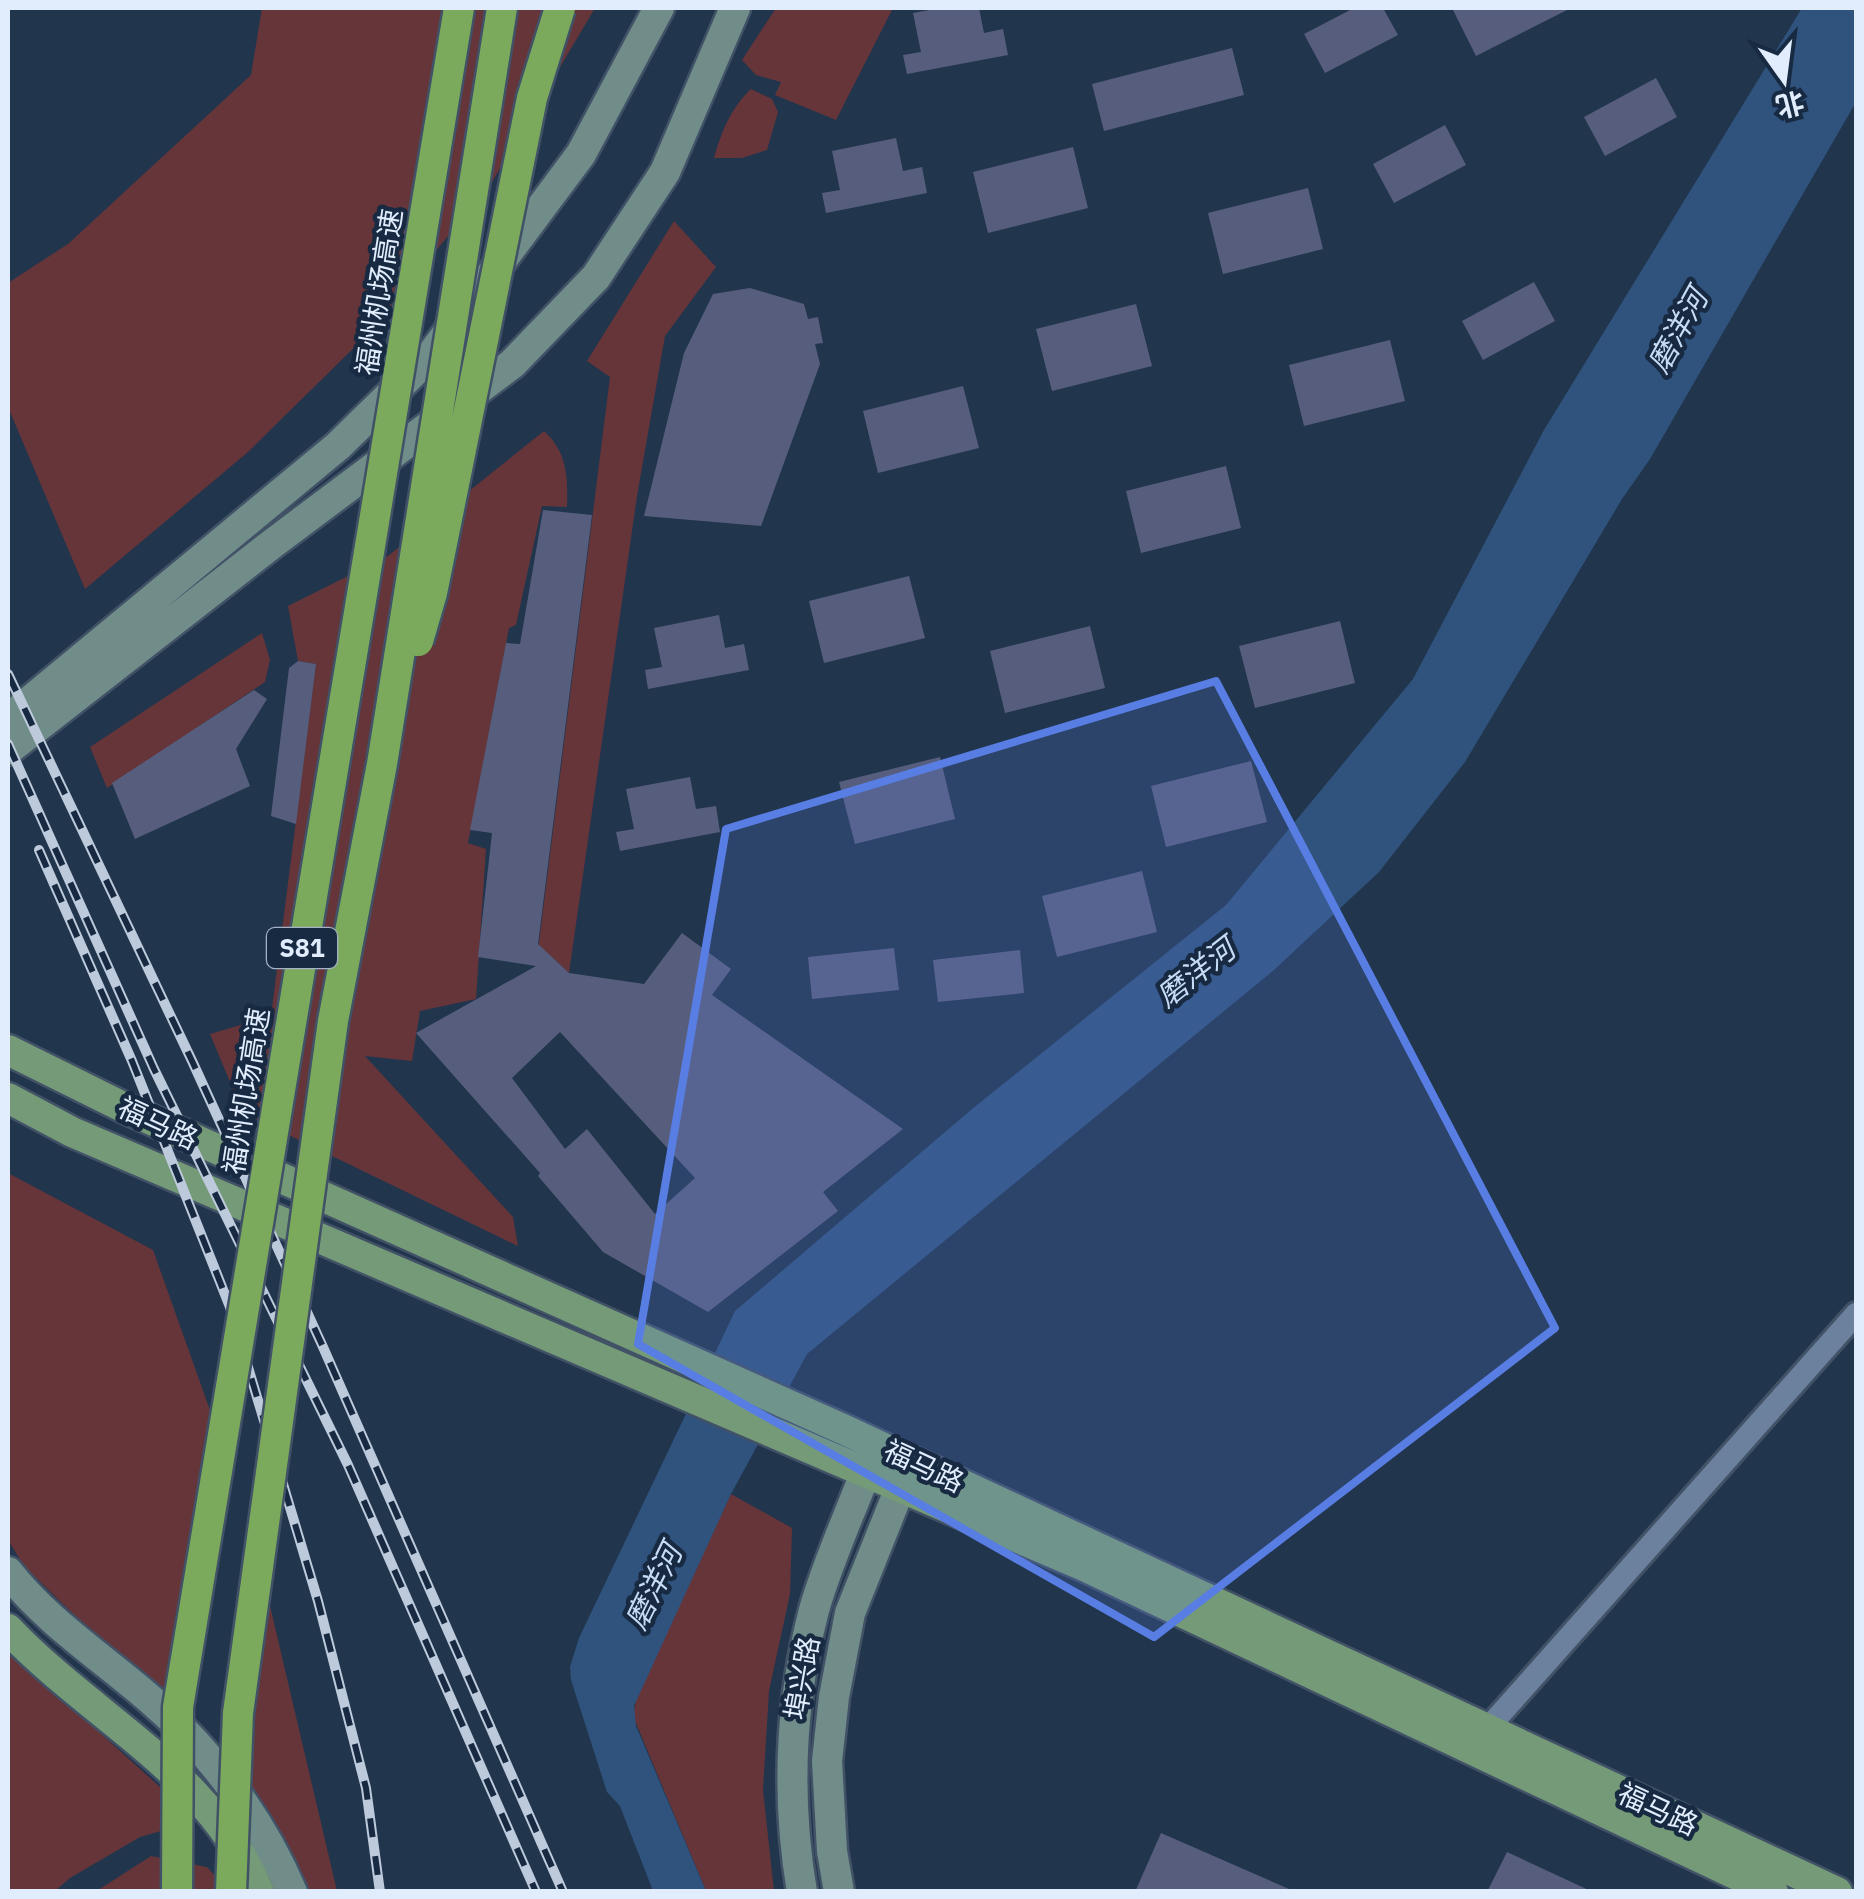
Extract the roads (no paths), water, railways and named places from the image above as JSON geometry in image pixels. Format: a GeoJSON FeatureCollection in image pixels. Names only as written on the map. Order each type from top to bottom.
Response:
{"type":"FeatureCollection","features":[{"type":"Feature","properties":{"kind":"highway","name":"福州机场高速"},"geometry":{"type":"LineString","coordinates":[[177,1892],[178,1708],[459,8]]}},
{"type":"Feature","properties":{"kind":"highway","name":"S81"},"geometry":{"type":"LineString","coordinates":[[232,1892],[238,1713],[333,1021],[382,764],[502,8]]}},
{"type":"Feature","properties":{"kind":"highway"},"geometry":{"type":"LineString","coordinates":[[382,764],[432,592],[532,98],[560,8]]}},
{"type":"Feature","properties":{"kind":"main road"},"geometry":{"type":"LineString","coordinates":[[8,720],[338,446],[432,354],[582,154],[659,8]]}},
{"type":"Feature","properties":{"kind":"main road"},"geometry":{"type":"LineString","coordinates":[[8,750],[272,544],[512,364],[596,278],[665,172],[735,8]]}},
{"type":"Feature","properties":{"kind":"main road","name":"福马路"},"geometry":{"type":"LineString","coordinates":[[8,1050],[144,1117],[797,1408],[1837,1892]]}},
{"type":"Feature","properties":{"kind":"main road","name":"福马路"},"geometry":{"type":"LineString","coordinates":[[8,1098],[72,1132],[1084,1566],[1773,1892]]}},
{"type":"Feature","properties":{"kind":"main road","name":"埠兴路"},"geometry":{"type":"LineString","coordinates":[[802,1892],[795,1854],[795,1698],[815,1607],[865,1474]]}},
{"type":"Feature","properties":{"kind":"main road","name":"埠兴路"},"geometry":{"type":"LineString","coordinates":[[839,1892],[832,1851],[828,1762],[834,1698],[850,1613],[900,1488]]}},
{"type":"Feature","properties":{"kind":"main road"},"geometry":{"type":"LineString","coordinates":[[8,1572],[63,1629],[153,1702],[203,1753],[244,1804],[278,1859],[292,1892]]}},
{"type":"Feature","properties":{"kind":"main road"},"geometry":{"type":"LineString","coordinates":[[8,1629],[68,1686],[183,1779],[220,1820],[259,1892]]}},
{"type":"Feature","properties":{"kind":"street"},"geometry":{"type":"LineString","coordinates":[[1488,1728],[1856,1314]]}},
{"type":"Feature","properties":{"kind":"water","name":"磨洋河"},"geometry":{"type":"Polygon","coordinates":[[[1802,8],[1856,8],[1856,102],[1650,459],[1622,499],[1465,762],[1379,872],[1274,970],[807,1354],[731,1494],[634,1706],[636,1726],[706,1891],[653,1891],[620,1806],[607,1792],[570,1667],[579,1638],[735,1311],[972,1109],[1226,905],[1413,679],[1544,430],[1802,8]]]}},
{"type":"Feature","properties":{"kind":"railway"},"geometry":{"type":"LineString","coordinates":[[8,674],[323,1347],[563,1892]]}},
{"type":"Feature","properties":{"kind":"railway"},"geometry":{"type":"LineString","coordinates":[[8,744],[154,1069],[348,1465],[536,1892]]}},
{"type":"Feature","properties":{"kind":"railway"},"geometry":{"type":"LineString","coordinates":[[39,850],[132,1061],[230,1307],[318,1601],[366,1788],[380,1892]]}}]}
